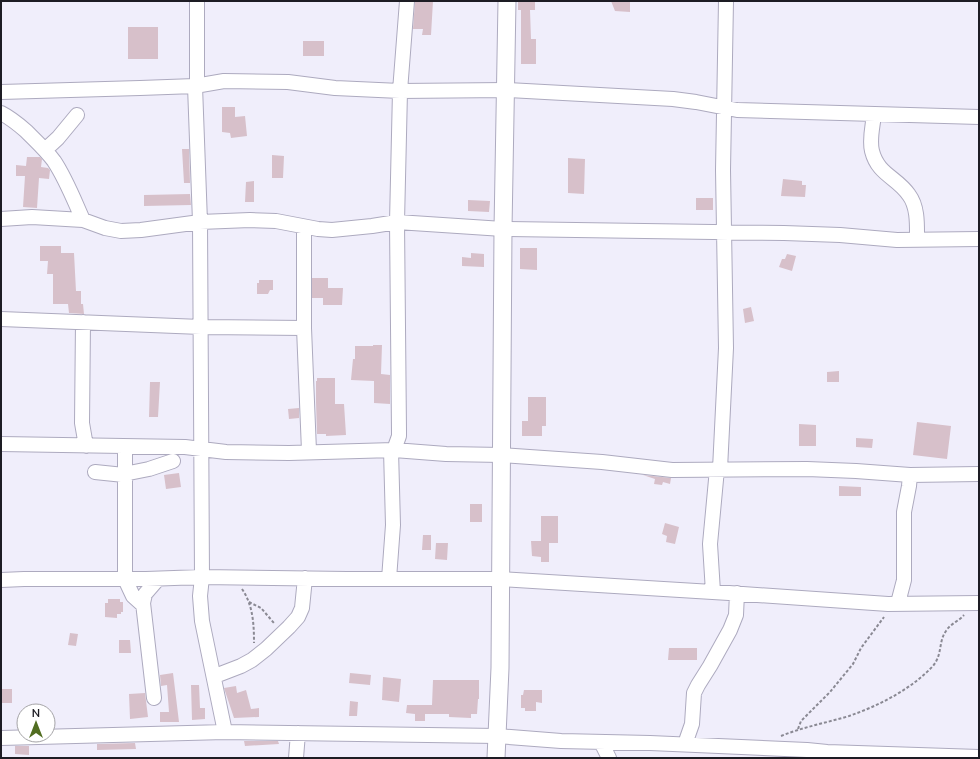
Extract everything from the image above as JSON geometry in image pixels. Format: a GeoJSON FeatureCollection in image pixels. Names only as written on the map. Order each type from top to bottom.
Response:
{"type":"FeatureCollection","features":[{"type":"Feature","properties":{"kind":"street"},"geometry":{"type":"LineString","coordinates":[[197,1],[196,86],[200,222],[202,450],[202,577],[200,596],[202,622],[226,732]]}},
{"type":"Feature","properties":{"kind":"street"},"geometry":{"type":"LineString","coordinates":[[389,579],[393,525],[392,450],[399,436],[397,222],[400,91],[407,1]]}},
{"type":"Feature","properties":{"kind":"street"},"geometry":{"type":"LineString","coordinates":[[496,758],[500,668],[499,579],[502,455],[503,229],[507,1]]}},
{"type":"Feature","properties":{"kind":"street"},"geometry":{"type":"LineString","coordinates":[[713,592],[710,544],[718,469],[726,348],[723,170],[726,1]]}},
{"type":"Feature","properties":{"kind":"street"},"geometry":{"type":"LineString","coordinates":[[1,92],[196,86],[224,82],[288,82],[335,88],[400,91],[506,90],[673,99],[696,102],[725,109],[745,111],[979,118]]}},
{"type":"Feature","properties":{"kind":"street"},"geometry":{"type":"LineString","coordinates":[[1,113],[12,118],[45,150],[54,161],[83,220]]}},
{"type":"Feature","properties":{"kind":"street"},"geometry":{"type":"LineString","coordinates":[[874,114],[871,143],[873,156],[880,168],[889,177],[901,185],[910,195],[915,207],[917,220],[917,240]]}},
{"type":"Feature","properties":{"kind":"street"},"geometry":{"type":"LineString","coordinates":[[45,150],[58,138],[77,115]]}},
{"type":"Feature","properties":{"kind":"street"},"geometry":{"type":"LineString","coordinates":[[1,219],[32,217],[83,220],[105,228],[121,231],[200,222],[250,220],[276,221],[304,227],[332,230],[397,222],[503,229],[833,235],[897,240],[979,239]]}},
{"type":"Feature","properties":{"kind":"street"},"geometry":{"type":"LineString","coordinates":[[304,227],[304,328],[309,451]]}},
{"type":"Feature","properties":{"kind":"street"},"geometry":{"type":"LineString","coordinates":[[1,319],[201,327],[304,328]]}},
{"type":"Feature","properties":{"kind":"street"},"geometry":{"type":"LineString","coordinates":[[83,322],[82,423],[86,446]]}},
{"type":"Feature","properties":{"kind":"street"},"geometry":{"type":"LineString","coordinates":[[1,444],[185,447],[226,452],[392,450],[446,454],[502,455],[602,462],[672,470],[718,469],[856,471],[910,475],[979,474]]}},
{"type":"Feature","properties":{"kind":"street"},"geometry":{"type":"LineString","coordinates":[[125,447],[125,579],[133,596],[143,605]]}},
{"type":"Feature","properties":{"kind":"street"},"geometry":{"type":"LineString","coordinates":[[95,472],[124,474],[149,469],[173,461]]}},
{"type":"Feature","properties":{"kind":"street"},"geometry":{"type":"LineString","coordinates":[[895,604],[904,580],[904,512],[910,475]]}},
{"type":"Feature","properties":{"kind":"street"},"geometry":{"type":"LineString","coordinates":[[1,580],[158,579],[202,577],[499,579],[895,604],[977,603]]}},
{"type":"Feature","properties":{"kind":"street"},"geometry":{"type":"LineString","coordinates":[[215,676],[241,666],[255,658],[266,650],[298,617],[302,608],[305,578]]}},
{"type":"Feature","properties":{"kind":"street"},"geometry":{"type":"LineString","coordinates":[[154,698],[143,605],[145,594],[158,579]]}},
{"type":"Feature","properties":{"kind":"street"},"geometry":{"type":"LineString","coordinates":[[685,744],[692,724],[694,693],[730,630],[736,614],[737,593]]}},
{"type":"Feature","properties":{"kind":"street"},"geometry":{"type":"LineString","coordinates":[[1,738],[226,732],[497,736],[561,741],[685,744],[806,754],[828,752],[979,758]]}},
{"type":"Feature","properties":{"kind":"street"},"geometry":{"type":"LineString","coordinates":[[296,758],[298,734]]}},
{"type":"Feature","properties":{"kind":"street"},"geometry":{"type":"LineString","coordinates":[[601,742],[609,758]]}},
{"type":"Feature","properties":{"kind":"path"},"geometry":{"type":"LineString","coordinates":[[233,577],[248,601],[253,616],[255,658]]}},
{"type":"Feature","properties":{"kind":"path"},"geometry":{"type":"LineString","coordinates":[[248,601],[261,608],[282,634]]}},
{"type":"Feature","properties":{"kind":"path"},"geometry":{"type":"LineString","coordinates":[[780,736],[798,729],[850,715],[878,703],[912,685],[936,662],[946,631],[960,620],[977,603]]}},
{"type":"Feature","properties":{"kind":"path"},"geometry":{"type":"LineString","coordinates":[[798,729],[801,721],[830,692],[853,664],[862,648],[888,611],[895,604]]}},
{"type":"Feature","properties":{"kind":"building"},"geometry":{"type":"Polygon","coordinates":[[[415,1],[433,1],[431,35],[422,35],[423,29],[413,29],[415,1]]]}},
{"type":"Feature","properties":{"kind":"building"},"geometry":{"type":"Polygon","coordinates":[[[518,1],[535,1],[535,10],[530,10],[531,39],[536,39],[536,64],[521,64],[521,10],[518,10],[518,1]]]}},
{"type":"Feature","properties":{"kind":"building"},"geometry":{"type":"Polygon","coordinates":[[[611,1],[630,1],[630,12],[615,11],[611,1]]]}},
{"type":"Feature","properties":{"kind":"building"},"geometry":{"type":"Polygon","coordinates":[[[128,27],[158,27],[158,59],[128,59],[128,27]]]}},
{"type":"Feature","properties":{"kind":"building"},"geometry":{"type":"Polygon","coordinates":[[[303,41],[324,41],[324,56],[303,56],[303,41]]]}},
{"type":"Feature","properties":{"kind":"building"},"geometry":{"type":"Polygon","coordinates":[[[222,107],[235,107],[235,117],[245,116],[247,136],[231,138],[230,133],[222,132],[222,107]]]}},
{"type":"Feature","properties":{"kind":"building"},"geometry":{"type":"Polygon","coordinates":[[[182,149],[189,149],[190,183],[184,183],[182,149]]]}},
{"type":"Feature","properties":{"kind":"building"},"geometry":{"type":"Polygon","coordinates":[[[272,155],[284,156],[283,178],[272,178],[272,155]]]}},
{"type":"Feature","properties":{"kind":"building"},"geometry":{"type":"Polygon","coordinates":[[[27,157],[40,157],[42,159],[41,167],[48,168],[50,170],[49,179],[39,178],[37,208],[23,207],[25,176],[16,176],[16,165],[26,166],[27,157]]]}},
{"type":"Feature","properties":{"kind":"building"},"geometry":{"type":"Polygon","coordinates":[[[568,158],[585,159],[584,194],[568,193],[568,158]]]}},
{"type":"Feature","properties":{"kind":"building"},"geometry":{"type":"Polygon","coordinates":[[[783,179],[802,181],[802,185],[806,185],[805,197],[781,196],[783,179]]]}},
{"type":"Feature","properties":{"kind":"building"},"geometry":{"type":"Polygon","coordinates":[[[254,181],[254,202],[245,202],[246,182],[254,181]]]}},
{"type":"Feature","properties":{"kind":"building"},"geometry":{"type":"Polygon","coordinates":[[[190,194],[191,205],[144,206],[144,195],[190,194]]]}},
{"type":"Feature","properties":{"kind":"building"},"geometry":{"type":"Polygon","coordinates":[[[696,198],[713,198],[713,210],[696,210],[696,198]]]}},
{"type":"Feature","properties":{"kind":"building"},"geometry":{"type":"Polygon","coordinates":[[[468,200],[490,201],[489,212],[468,211],[468,200]]]}},
{"type":"Feature","properties":{"kind":"building"},"geometry":{"type":"Polygon","coordinates":[[[40,246],[61,246],[61,253],[74,253],[76,291],[81,291],[81,304],[83,304],[84,314],[69,313],[68,304],[53,304],[53,274],[47,274],[48,261],[40,261],[40,246]]]}},
{"type":"Feature","properties":{"kind":"building"},"geometry":{"type":"Polygon","coordinates":[[[520,248],[537,248],[537,270],[520,269],[520,248]]]}},
{"type":"Feature","properties":{"kind":"building"},"geometry":{"type":"Polygon","coordinates":[[[471,253],[484,254],[484,267],[462,266],[462,257],[471,258],[471,253]]]}},
{"type":"Feature","properties":{"kind":"building"},"geometry":{"type":"Polygon","coordinates":[[[787,254],[796,256],[792,271],[779,267],[782,259],[785,259],[787,254]]]}},
{"type":"Feature","properties":{"kind":"building"},"geometry":{"type":"Polygon","coordinates":[[[312,278],[328,278],[328,288],[343,288],[342,305],[323,305],[323,298],[312,298],[312,278]]]}},
{"type":"Feature","properties":{"kind":"building"},"geometry":{"type":"Polygon","coordinates":[[[259,280],[273,280],[273,290],[270,290],[268,294],[257,294],[257,283],[259,283],[259,280]]]}},
{"type":"Feature","properties":{"kind":"building"},"geometry":{"type":"Polygon","coordinates":[[[751,307],[754,321],[745,323],[743,309],[751,307]]]}},
{"type":"Feature","properties":{"kind":"building"},"geometry":{"type":"Polygon","coordinates":[[[382,345],[381,374],[390,375],[390,404],[374,403],[374,381],[351,380],[353,359],[355,359],[355,346],[382,345]]]}},
{"type":"Feature","properties":{"kind":"building"},"geometry":{"type":"Polygon","coordinates":[[[839,371],[839,382],[827,382],[827,372],[839,371]]]}},
{"type":"Feature","properties":{"kind":"building"},"geometry":{"type":"Polygon","coordinates":[[[317,378],[335,378],[335,404],[344,404],[346,435],[326,436],[326,434],[317,434],[317,378]]]}},
{"type":"Feature","properties":{"kind":"building"},"geometry":{"type":"Polygon","coordinates":[[[150,382],[160,382],[158,417],[149,417],[150,382]]]}},
{"type":"Feature","properties":{"kind":"building"},"geometry":{"type":"Polygon","coordinates":[[[528,397],[546,397],[546,426],[542,426],[542,436],[522,436],[522,421],[528,421],[528,397]]]}},
{"type":"Feature","properties":{"kind":"building"},"geometry":{"type":"Polygon","coordinates":[[[299,408],[299,418],[289,419],[288,409],[299,408]]]}},
{"type":"Feature","properties":{"kind":"building"},"geometry":{"type":"Polygon","coordinates":[[[917,422],[951,426],[947,459],[913,455],[917,422]]]}},
{"type":"Feature","properties":{"kind":"building"},"geometry":{"type":"Polygon","coordinates":[[[799,424],[816,425],[816,446],[799,446],[799,424]]]}},
{"type":"Feature","properties":{"kind":"building"},"geometry":{"type":"Polygon","coordinates":[[[856,438],[873,439],[872,448],[856,447],[856,438]]]}},
{"type":"Feature","properties":{"kind":"building"},"geometry":{"type":"Polygon","coordinates":[[[179,473],[181,487],[166,489],[164,475],[179,473]]]}},
{"type":"Feature","properties":{"kind":"building"},"geometry":{"type":"Polygon","coordinates":[[[643,475],[671,478],[670,484],[663,482],[662,485],[654,484],[655,479],[643,475]]]}},
{"type":"Feature","properties":{"kind":"building"},"geometry":{"type":"Polygon","coordinates":[[[839,486],[861,487],[861,496],[839,496],[839,486]]]}},
{"type":"Feature","properties":{"kind":"building"},"geometry":{"type":"Polygon","coordinates":[[[470,504],[482,504],[482,522],[470,522],[470,504]]]}},
{"type":"Feature","properties":{"kind":"building"},"geometry":{"type":"Polygon","coordinates":[[[541,516],[558,516],[558,543],[549,543],[549,562],[541,562],[541,557],[532,556],[531,541],[541,541],[541,516]]]}},
{"type":"Feature","properties":{"kind":"building"},"geometry":{"type":"Polygon","coordinates":[[[665,523],[679,527],[675,544],[666,542],[667,536],[662,534],[665,523]]]}},
{"type":"Feature","properties":{"kind":"building"},"geometry":{"type":"Polygon","coordinates":[[[423,535],[431,535],[431,550],[422,550],[423,535]]]}},
{"type":"Feature","properties":{"kind":"building"},"geometry":{"type":"Polygon","coordinates":[[[436,543],[448,543],[447,560],[435,559],[436,543]]]}},
{"type":"Feature","properties":{"kind":"building"},"geometry":{"type":"Polygon","coordinates":[[[108,599],[120,599],[120,602],[123,602],[123,612],[121,612],[121,614],[117,614],[117,618],[105,617],[105,603],[108,603],[108,599]]]}},
{"type":"Feature","properties":{"kind":"building"},"geometry":{"type":"Polygon","coordinates":[[[70,633],[78,634],[76,646],[68,645],[70,633]]]}},
{"type":"Feature","properties":{"kind":"building"},"geometry":{"type":"Polygon","coordinates":[[[119,640],[130,640],[131,653],[119,653],[119,640]]]}},
{"type":"Feature","properties":{"kind":"building"},"geometry":{"type":"Polygon","coordinates":[[[669,648],[697,648],[697,660],[668,660],[669,648]]]}},
{"type":"Feature","properties":{"kind":"building"},"geometry":{"type":"Polygon","coordinates":[[[173,673],[179,722],[160,722],[160,712],[169,712],[167,685],[161,686],[160,675],[173,673]]]}},
{"type":"Feature","properties":{"kind":"building"},"geometry":{"type":"Polygon","coordinates":[[[350,673],[371,675],[370,685],[349,683],[350,673]]]}},
{"type":"Feature","properties":{"kind":"building"},"geometry":{"type":"Polygon","coordinates":[[[383,677],[401,679],[399,702],[382,700],[383,677]]]}},
{"type":"Feature","properties":{"kind":"building"},"geometry":{"type":"Polygon","coordinates":[[[433,680],[479,680],[477,714],[471,714],[471,718],[449,717],[449,714],[425,714],[425,721],[415,721],[415,714],[406,713],[407,705],[432,705],[433,680]]]}},
{"type":"Feature","properties":{"kind":"building"},"geometry":{"type":"Polygon","coordinates":[[[191,685],[199,685],[200,708],[205,708],[205,719],[192,720],[191,685]]]}},
{"type":"Feature","properties":{"kind":"building"},"geometry":{"type":"Polygon","coordinates":[[[236,686],[237,693],[246,690],[251,709],[259,708],[259,717],[234,718],[224,688],[236,686]]]}},
{"type":"Feature","properties":{"kind":"building"},"geometry":{"type":"Polygon","coordinates":[[[1,689],[12,689],[12,703],[1,703],[1,689]]]}},
{"type":"Feature","properties":{"kind":"building"},"geometry":{"type":"Polygon","coordinates":[[[524,690],[542,690],[542,703],[536,702],[536,711],[525,711],[525,708],[521,708],[521,695],[523,695],[524,690]]]}},
{"type":"Feature","properties":{"kind":"building"},"geometry":{"type":"Polygon","coordinates":[[[145,693],[148,717],[130,719],[129,694],[145,693]]]}},
{"type":"Feature","properties":{"kind":"building"},"geometry":{"type":"Polygon","coordinates":[[[350,701],[358,702],[357,716],[349,716],[350,701]]]}},
{"type":"Feature","properties":{"kind":"building"},"geometry":{"type":"Polygon","coordinates":[[[244,741],[278,741],[279,744],[245,746],[244,741]]]}},
{"type":"Feature","properties":{"kind":"building"},"geometry":{"type":"Polygon","coordinates":[[[135,743],[136,749],[97,750],[97,744],[135,743]]]}},
{"type":"Feature","properties":{"kind":"building"},"geometry":{"type":"Polygon","coordinates":[[[15,746],[29,746],[29,755],[15,754],[15,746]]]}}]}
